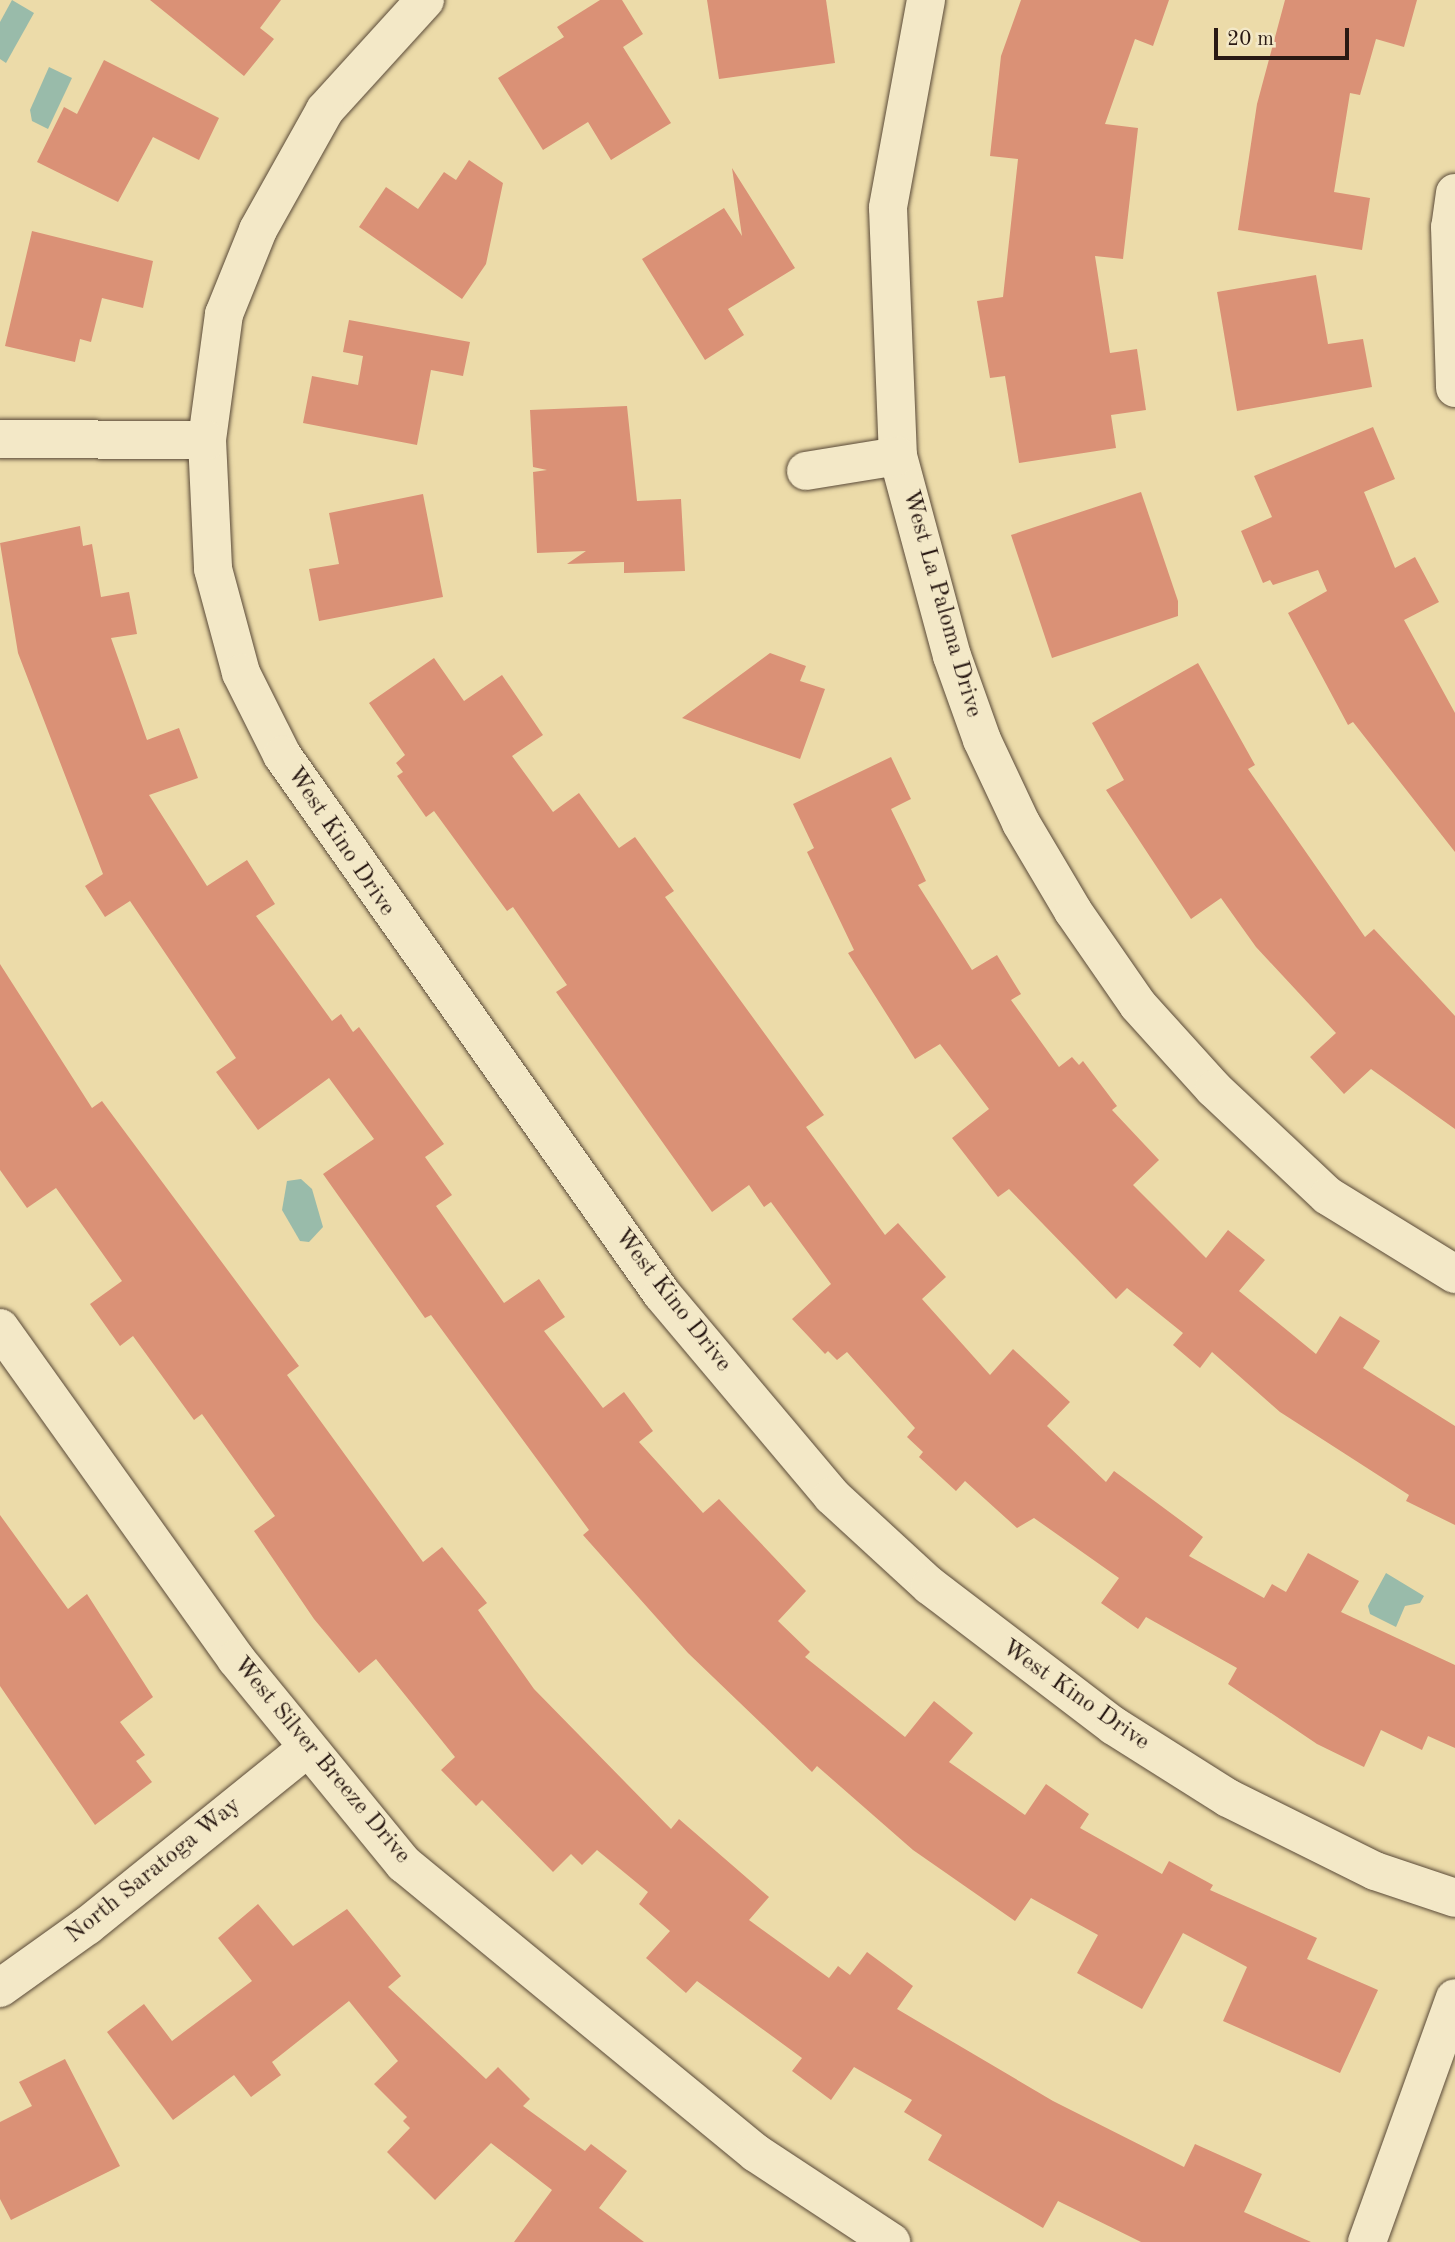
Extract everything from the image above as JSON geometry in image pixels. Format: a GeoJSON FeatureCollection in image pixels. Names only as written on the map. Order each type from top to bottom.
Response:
{"type":"FeatureCollection","features":[{"type":"Feature","properties":{"kind":"street","name":"West Kino Drive"},"geometry":{"type":"LineString","coordinates":[[425,0],[325,110],[258,230],[224,314],[207,440],[213,569],[241,673],[282,755],[662,1294],[832,1496],[930,1586],[1103,1719],[1228,1798],[1375,1871],[1455,1898]]}},
{"type":"Feature","properties":{"kind":"street","name":"West La Paloma Drive"},"geometry":{"type":"LineString","coordinates":[[926,0],[888,208],[898,456],[952,656],[982,740],[1021,823],[1073,911],[1139,1004],[1214,1089],[1328,1196],[1455,1273]]}},
{"type":"Feature","properties":{"kind":"street"},"geometry":{"type":"LineString","coordinates":[[1453,382],[1450,227],[1455,192]]}},
{"type":"Feature","properties":{"kind":"street"},"geometry":{"type":"LineString","coordinates":[[0,439],[207,440]]}},
{"type":"Feature","properties":{"kind":"street","name":"West La Paloma Drive"},"geometry":{"type":"LineString","coordinates":[[806,471],[898,456]]}},
{"type":"Feature","properties":{"kind":"street","name":"West Silver Breeze Drive"},"geometry":{"type":"LineString","coordinates":[[0,1328],[306,1749],[404,1864],[566,2001],[756,2153],[891,2242]]}},
{"type":"Feature","properties":{"kind":"street","name":"North Saratoga Way"},"geometry":{"type":"LineString","coordinates":[[0,1988],[87,1926],[306,1749]]}},
{"type":"Feature","properties":{"kind":"street"},"geometry":{"type":"LineString","coordinates":[[1367,2242],[1455,1998]]}},
{"type":"Feature","properties":{"kind":"shaded area"},"geometry":{"type":"Polygon","coordinates":[[[12,0],[34,13],[6,63],[0,59],[0,22],[12,0]]]}},
{"type":"Feature","properties":{"kind":"shaded area"},"geometry":{"type":"Polygon","coordinates":[[[49,67],[72,78],[48,129],[32,121],[30,110],[49,67]]]}},
{"type":"Feature","properties":{"kind":"shaded area"},"geometry":{"type":"Polygon","coordinates":[[[301,1179],[312,1189],[323,1227],[309,1242],[300,1241],[282,1210],[287,1181],[301,1179]]]}},
{"type":"Feature","properties":{"kind":"shaded area"},"geometry":{"type":"Polygon","coordinates":[[[1386,1573],[1424,1596],[1420,1603],[1405,1606],[1396,1627],[1370,1614],[1368,1606],[1386,1573]]]}},
{"type":"Feature","properties":{"kind":"building"},"geometry":{"type":"Polygon","coordinates":[[[150,0],[281,0],[260,28],[274,39],[244,76],[150,0]]]}},
{"type":"Feature","properties":{"kind":"building"},"geometry":{"type":"Polygon","coordinates":[[[600,0],[622,0],[643,34],[623,47],[671,123],[611,160],[588,122],[543,150],[498,78],[564,37],[557,27],[600,0]]]}},
{"type":"Feature","properties":{"kind":"building"},"geometry":{"type":"Polygon","coordinates":[[[707,0],[826,0],[835,63],[719,79],[707,0]]]}},
{"type":"Feature","properties":{"kind":"building"},"geometry":{"type":"Polygon","coordinates":[[[1021,0],[1169,0],[1153,46],[1135,39],[1105,124],[1138,128],[1123,259],[1095,256],[1110,353],[1137,349],[1146,410],[1111,415],[1116,448],[1019,463],[1005,376],[990,378],[977,301],[1003,297],[1018,159],[990,156],[1001,56],[1021,0]]]}},
{"type":"Feature","properties":{"kind":"building"},"geometry":{"type":"Polygon","coordinates":[[[1285,0],[1417,0],[1404,47],[1376,39],[1360,95],[1350,93],[1334,192],[1370,198],[1362,250],[1238,230],[1257,104],[1285,0]]]}},
{"type":"Feature","properties":{"kind":"building"},"geometry":{"type":"Polygon","coordinates":[[[104,60],[219,118],[199,160],[153,137],[118,202],[37,162],[64,107],[77,114],[104,60]]]}},
{"type":"Feature","properties":{"kind":"building"},"geometry":{"type":"Polygon","coordinates":[[[469,160],[503,183],[486,264],[462,299],[359,227],[386,187],[418,209],[444,172],[456,180],[469,160]]]}},
{"type":"Feature","properties":{"kind":"building"},"geometry":{"type":"Polygon","coordinates":[[[732,168],[795,268],[728,309],[744,335],[705,360],[642,259],[724,208],[742,236],[732,168]]]}},
{"type":"Feature","properties":{"kind":"building"},"geometry":{"type":"Polygon","coordinates":[[[32,231],[153,261],[143,308],[102,298],[91,342],[80,339],[75,362],[5,346],[32,231]]]}},
{"type":"Feature","properties":{"kind":"building"},"geometry":{"type":"Polygon","coordinates":[[[1316,275],[1328,344],[1363,339],[1372,387],[1237,411],[1217,292],[1316,275]]]}},
{"type":"Feature","properties":{"kind":"building"},"geometry":{"type":"Polygon","coordinates":[[[349,320],[470,342],[463,376],[431,370],[417,445],[303,423],[312,376],[358,385],[363,356],[343,352],[349,320]]]}},
{"type":"Feature","properties":{"kind":"building"},"geometry":{"type":"Polygon","coordinates":[[[627,406],[637,501],[681,499],[685,571],[624,573],[624,562],[567,564],[586,551],[537,553],[533,472],[547,470],[533,467],[530,410],[627,406]]]}},
{"type":"Feature","properties":{"kind":"building"},"geometry":{"type":"Polygon","coordinates":[[[1373,427],[1395,479],[1364,492],[1395,568],[1415,557],[1439,602],[1404,620],[1455,713],[1455,852],[1353,722],[1348,725],[1288,613],[1327,591],[1318,570],[1273,585],[1270,580],[1263,583],[1241,531],[1272,517],[1254,476],[1373,427]]]}},
{"type":"Feature","properties":{"kind":"building"},"geometry":{"type":"Polygon","coordinates":[[[1141,492],[1178,601],[1178,616],[1052,658],[1011,535],[1141,492]]]}},
{"type":"Feature","properties":{"kind":"building"},"geometry":{"type":"Polygon","coordinates":[[[423,494],[443,597],[319,621],[309,569],[339,564],[329,513],[423,494]]]}},
{"type":"Feature","properties":{"kind":"building"},"geometry":{"type":"Polygon","coordinates":[[[80,526],[83,546],[92,544],[101,597],[129,592],[137,634],[111,638],[147,740],[179,728],[198,778],[149,795],[207,886],[247,860],[275,904],[256,916],[332,1021],[341,1014],[353,1032],[359,1027],[444,1144],[425,1157],[452,1195],[436,1206],[504,1303],[539,1279],[565,1317],[544,1331],[603,1408],[624,1392],[653,1431],[639,1442],[703,1513],[719,1499],[806,1591],[778,1621],[810,1652],[805,1657],[905,1737],[934,1701],[973,1733],[949,1762],[1025,1815],[1046,1784],[1089,1814],[1080,1828],[1162,1874],[1169,1861],[1213,1885],[1210,1890],[1317,1938],[1307,1959],[1378,1990],[1340,2073],[1223,2021],[1247,1967],[1183,1933],[1142,2009],[1077,1973],[1098,1935],[1031,1898],[1015,1921],[913,1850],[817,1766],[812,1772],[688,1653],[583,1535],[589,1530],[431,1315],[425,1318],[323,1174],[374,1139],[329,1078],[258,1130],[216,1072],[236,1058],[130,901],[105,917],[85,886],[103,874],[18,653],[0,543],[80,526]]]}},
{"type":"Feature","properties":{"kind":"building"},"geometry":{"type":"Polygon","coordinates":[[[770,653],[806,666],[800,681],[825,689],[800,759],[682,718],[770,653]]]}},
{"type":"Feature","properties":{"kind":"building"},"geometry":{"type":"Polygon","coordinates":[[[434,658],[464,701],[502,675],[543,735],[512,756],[553,812],[579,793],[619,848],[635,837],[674,891],[665,897],[824,1115],[806,1127],[885,1235],[898,1223],[946,1277],[922,1299],[990,1375],[1013,1349],[1070,1402],[1047,1426],[1106,1482],[1114,1471],[1203,1537],[1189,1556],[1264,1598],[1272,1584],[1286,1592],[1308,1553],[1359,1581],[1341,1612],[1455,1665],[1455,1748],[1428,1736],[1422,1750],[1381,1730],[1364,1767],[1317,1744],[1228,1684],[1237,1668],[1146,1617],[1138,1629],[1101,1603],[1119,1578],[1034,1518],[1017,1528],[965,1481],[956,1491],[919,1457],[923,1452],[907,1437],[915,1428],[847,1352],[837,1360],[828,1351],[825,1354],[792,1319],[831,1284],[771,1202],[764,1207],[749,1185],[712,1212],[556,992],[567,985],[513,907],[507,911],[434,811],[426,817],[397,776],[403,772],[396,763],[405,755],[369,703],[434,658]]]}},
{"type":"Feature","properties":{"kind":"building"},"geometry":{"type":"Polygon","coordinates":[[[1198,663],[1255,765],[1248,769],[1365,937],[1374,929],[1455,1016],[1455,1129],[1371,1069],[1344,1094],[1310,1057],[1336,1033],[1256,947],[1221,898],[1191,919],[1106,790],[1124,780],[1092,723],[1198,663]]]}},
{"type":"Feature","properties":{"kind":"building"},"geometry":{"type":"Polygon","coordinates":[[[891,757],[911,799],[891,809],[926,881],[918,885],[972,970],[997,955],[1021,994],[1011,1000],[1059,1067],[1072,1057],[1079,1065],[1083,1061],[1117,1106],[1112,1110],[1159,1160],[1133,1185],[1206,1258],[1228,1230],[1265,1260],[1239,1291],[1316,1354],[1340,1316],[1380,1341],[1363,1368],[1455,1426],[1455,1525],[1406,1501],[1409,1495],[1280,1412],[1212,1352],[1200,1368],[1173,1345],[1183,1333],[1127,1288],[1116,1299],[1009,1189],[998,1197],[952,1138],[989,1109],[940,1044],[915,1059],[848,953],[854,950],[807,852],[814,848],[793,804],[891,757]]]}},
{"type":"Feature","properties":{"kind":"building"},"geometry":{"type":"Polygon","coordinates":[[[0,964],[92,1108],[102,1101],[299,1366],[287,1375],[423,1562],[442,1547],[487,1603],[478,1610],[534,1689],[671,1829],[679,1819],[769,1897],[749,1920],[829,1978],[838,1966],[850,1975],[867,1952],[913,1986],[897,2009],[1053,2101],[1184,2167],[1195,2144],[1262,2174],[1244,2212],[1311,2242],[1141,2242],[1058,2201],[1043,2228],[928,2160],[942,2135],[904,2112],[912,2100],[854,2067],[831,2100],[792,2071],[802,2058],[697,1981],[686,1993],[646,1958],[670,1931],[639,1904],[648,1892],[597,1850],[582,1865],[571,1854],[553,1872],[482,1800],[476,1806],[441,1770],[455,1757],[376,1659],[359,1673],[314,1619],[254,1531],[275,1516],[202,1414],[194,1420],[133,1336],[120,1346],[90,1304],[122,1281],[56,1188],[27,1208],[0,1170],[0,964]]]}},
{"type":"Feature","properties":{"kind":"building"},"geometry":{"type":"Polygon","coordinates":[[[0,1515],[68,1609],[87,1594],[153,1697],[120,1722],[145,1755],[136,1761],[152,1782],[95,1825],[0,1686],[0,1515]]]}},
{"type":"Feature","properties":{"kind":"building"},"geometry":{"type":"Polygon","coordinates":[[[258,1904],[293,1946],[347,1909],[401,1976],[388,1987],[486,2079],[498,2067],[530,2099],[523,2106],[585,2151],[591,2144],[627,2171],[599,2208],[644,2242],[514,2242],[552,2190],[491,2143],[435,2200],[387,2152],[410,2128],[403,2121],[407,2117],[374,2084],[398,2061],[349,2001],[272,2062],[281,2075],[251,2097],[234,2075],[173,2120],[107,2032],[144,2004],[172,2041],[252,1981],[218,1938],[258,1904]]]}},
{"type":"Feature","properties":{"kind":"building"},"geometry":{"type":"Polygon","coordinates":[[[65,2059],[120,2166],[11,2220],[0,2199],[0,2122],[32,2106],[19,2082],[65,2059]]]}}]}
